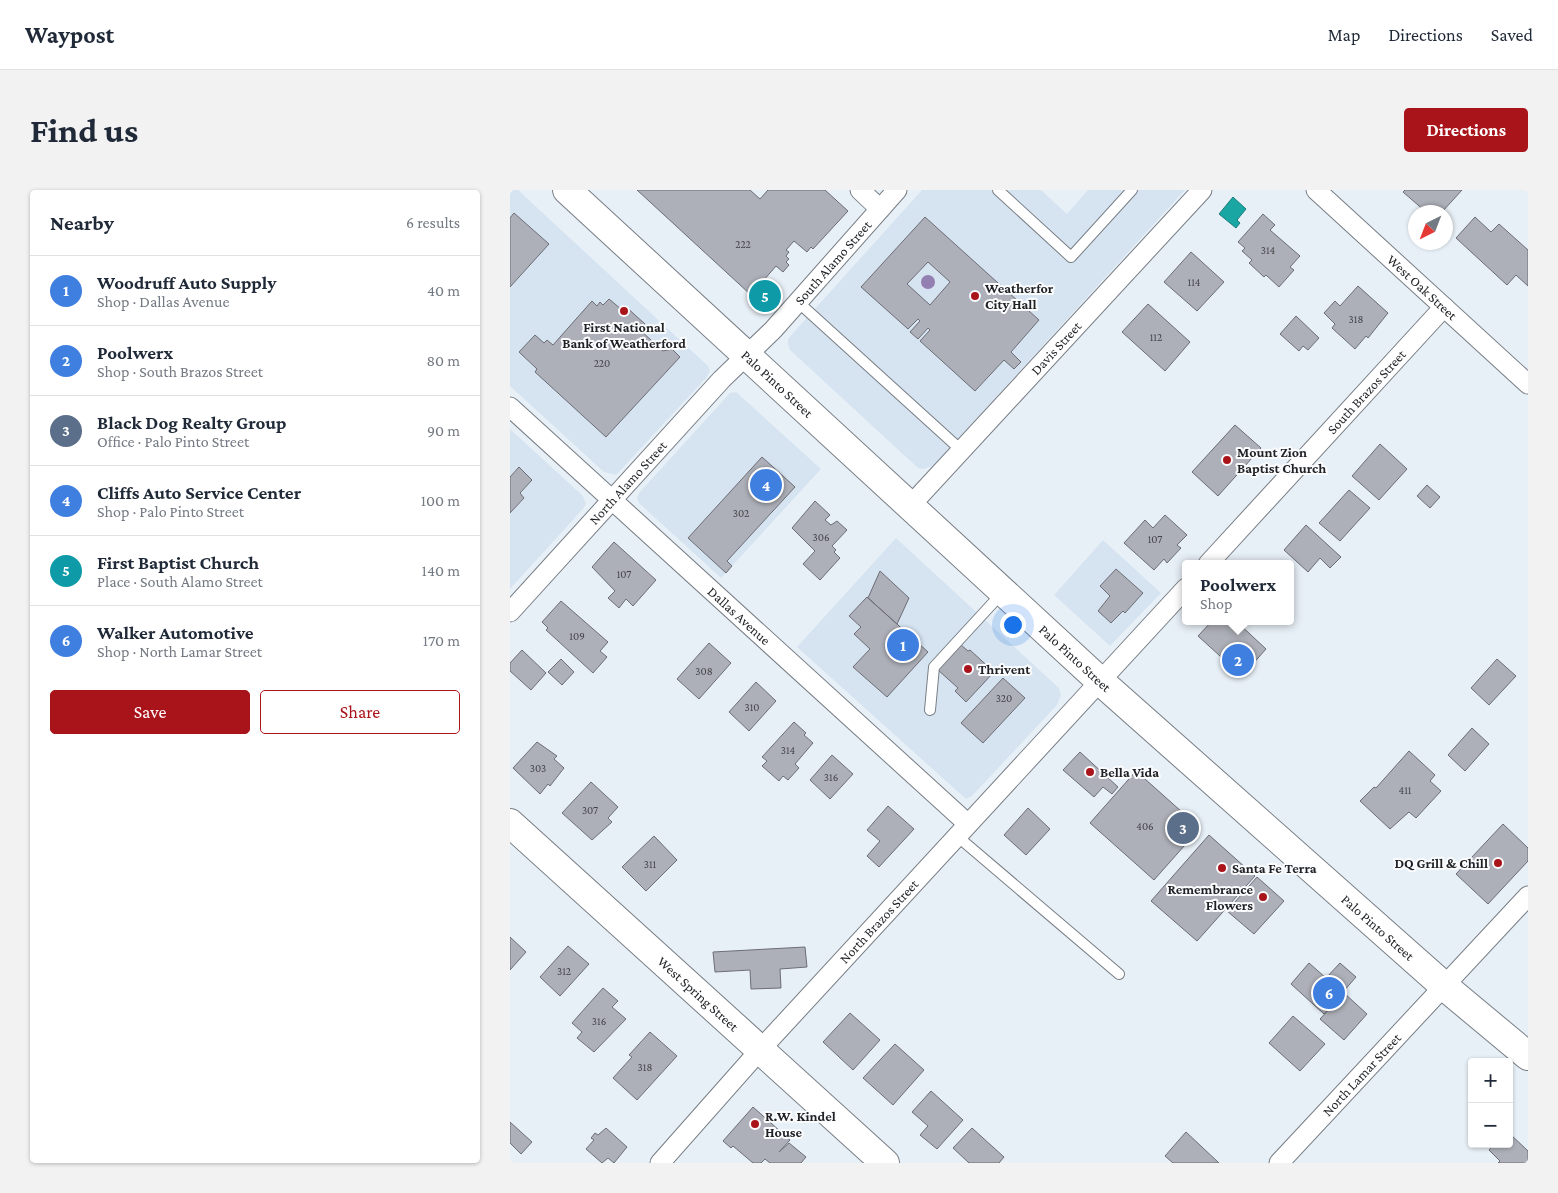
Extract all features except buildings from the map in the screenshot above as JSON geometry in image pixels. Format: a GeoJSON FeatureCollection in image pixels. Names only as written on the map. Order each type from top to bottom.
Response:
{"type":"FeatureCollection","features":[{"type":"Feature","properties":{"kind":"main road","name":"Palo Pinto Street"},"geometry":{"type":"LineString","coordinates":[[567,190],[1100,681],[1444,986],[1528,1056]]}},
{"type":"Feature","properties":{"kind":"main road","name":"West Spring Street"},"geometry":{"type":"LineString","coordinates":[[510,823],[885,1163]]}},
{"type":"Feature","properties":{"kind":"street"},"geometry":{"type":"LineString","coordinates":[[860,190],[880,209]]}},
{"type":"Feature","properties":{"kind":"street","name":"South Alamo Street"},"geometry":{"type":"LineString","coordinates":[[747,354],[798,302],[897,190]]}},
{"type":"Feature","properties":{"kind":"street","name":"Davis Street"},"geometry":{"type":"LineString","coordinates":[[910,506],[1202,190]]}},
{"type":"Feature","properties":{"kind":"street","name":"West Oak Street"},"geometry":{"type":"LineString","coordinates":[[1316,190],[1528,384]]}},
{"type":"Feature","properties":{"kind":"street","name":"South Brazos Street"},"geometry":{"type":"LineString","coordinates":[[1212,560],[1444,307]]}},
{"type":"Feature","properties":{"kind":"street","name":"North Alamo Street"},"geometry":{"type":"LineString","coordinates":[[510,612],[613,501],[719,382],[747,354]]}},
{"type":"Feature","properties":{"kind":"street","name":"Dallas Avenue"},"geometry":{"type":"LineString","coordinates":[[510,407],[613,501],[962,830]]}},
{"type":"Feature","properties":{"kind":"street"},"geometry":{"type":"LineString","coordinates":[[1100,681],[1182,592]]}},
{"type":"Feature","properties":{"kind":"street","name":"North Brazos Street"},"geometry":{"type":"LineString","coordinates":[[660,1163],[760,1050],[1100,681]]}},
{"type":"Feature","properties":{"kind":"street","name":"North Lamar Street"},"geometry":{"type":"LineString","coordinates":[[1279,1163],[1528,896]]}},
{"type":"Feature","properties":{"kind":"lane"},"geometry":{"type":"LineString","coordinates":[[998,190],[1071,257],[1132,190]]}},
{"type":"Feature","properties":{"kind":"lane"},"geometry":{"type":"LineString","coordinates":[[798,302],[961,450]]}},
{"type":"Feature","properties":{"kind":"lane"},"geometry":{"type":"LineString","coordinates":[[930,710],[934,666],[1003,592]]}},
{"type":"Feature","properties":{"kind":"lane"},"geometry":{"type":"LineString","coordinates":[[962,830],[1119,974]]}},
{"type":"Feature","properties":{"kind":"shaded area"},"geometry":{"type":"Polygon","coordinates":[[[510,190],[518,190],[708,366],[710,371],[706,378],[616,475],[604,472],[510,386],[510,190]]]}},
{"type":"Feature","properties":{"kind":"shaded area"},"geometry":{"type":"Polygon","coordinates":[[[922,190],[1041,190],[1067,214],[1088,190],[1185,190],[933,466],[923,469],[918,468],[790,350],[788,344],[788,339],[794,332],[922,190]]]}},
{"type":"Feature","properties":{"kind":"shaded area"},"geometry":{"type":"Polygon","coordinates":[[[736,392],[821,469],[721,578],[639,503],[637,498],[639,493],[730,393],[736,392]]]}},
{"type":"Feature","properties":{"kind":"shaded area"},"geometry":{"type":"Polygon","coordinates":[[[510,429],[583,496],[586,504],[510,589],[510,429]]]}},
{"type":"Feature","properties":{"kind":"shaded area"},"geometry":{"type":"Polygon","coordinates":[[[896,538],[1059,688],[1061,695],[1057,705],[972,796],[966,799],[797,647],[896,538]]]}},
{"type":"Feature","properties":{"kind":"shaded area"},"geometry":{"type":"Polygon","coordinates":[[[1103,540],[1161,593],[1110,646],[1054,595],[1103,540]]]}},
{"type":"Feature","properties":{"kind":"water"},"geometry":{"type":"Polygon","coordinates":[[[1233,197],[1246,209],[1237,220],[1240,223],[1236,228],[1219,214],[1233,197]]]}},
{"type":"Feature","properties":{"kind":"place","name":"First Baptist Church"},"geometry":{"type":"Point","coordinates":[765,296]}},
{"type":"Feature","properties":{"kind":"place","name":"Weatherfor City Hall"},"geometry":{"type":"Point","coordinates":[975,296]}},
{"type":"Feature","properties":{"kind":"place","name":"First National Bank of Weatherford"},"geometry":{"type":"Point","coordinates":[624,311]}},
{"type":"Feature","properties":{"kind":"place","name":"Mount Zion Baptist Church"},"geometry":{"type":"Point","coordinates":[1227,460]}},
{"type":"Feature","properties":{"kind":"place","name":"Cliffs Auto Service Center"},"geometry":{"type":"Point","coordinates":[766,485]}},
{"type":"Feature","properties":{"kind":"place","name":"Woodruff Auto Supply"},"geometry":{"type":"Point","coordinates":[903,645]}},
{"type":"Feature","properties":{"kind":"place","name":"Poolwerx"},"geometry":{"type":"Point","coordinates":[1238,660]}},
{"type":"Feature","properties":{"kind":"place","name":"Thrivent"},"geometry":{"type":"Point","coordinates":[968,669]}},
{"type":"Feature","properties":{"kind":"place","name":"Bella Vida"},"geometry":{"type":"Point","coordinates":[1090,772]}},
{"type":"Feature","properties":{"kind":"place","name":"Black Dog Realty Group"},"geometry":{"type":"Point","coordinates":[1183,828]}},
{"type":"Feature","properties":{"kind":"place","name":"DQ Grill & Chill"},"geometry":{"type":"Point","coordinates":[1498,863]}},
{"type":"Feature","properties":{"kind":"place","name":"Santa Fe Terra"},"geometry":{"type":"Point","coordinates":[1222,868]}},
{"type":"Feature","properties":{"kind":"place","name":"Remembrance Flowers"},"geometry":{"type":"Point","coordinates":[1263,897]}},
{"type":"Feature","properties":{"kind":"place","name":"Walker Automotive"},"geometry":{"type":"Point","coordinates":[1329,993]}},
{"type":"Feature","properties":{"kind":"place","name":"R.W. Kindel House"},"geometry":{"type":"Point","coordinates":[755,1124]}}]}
